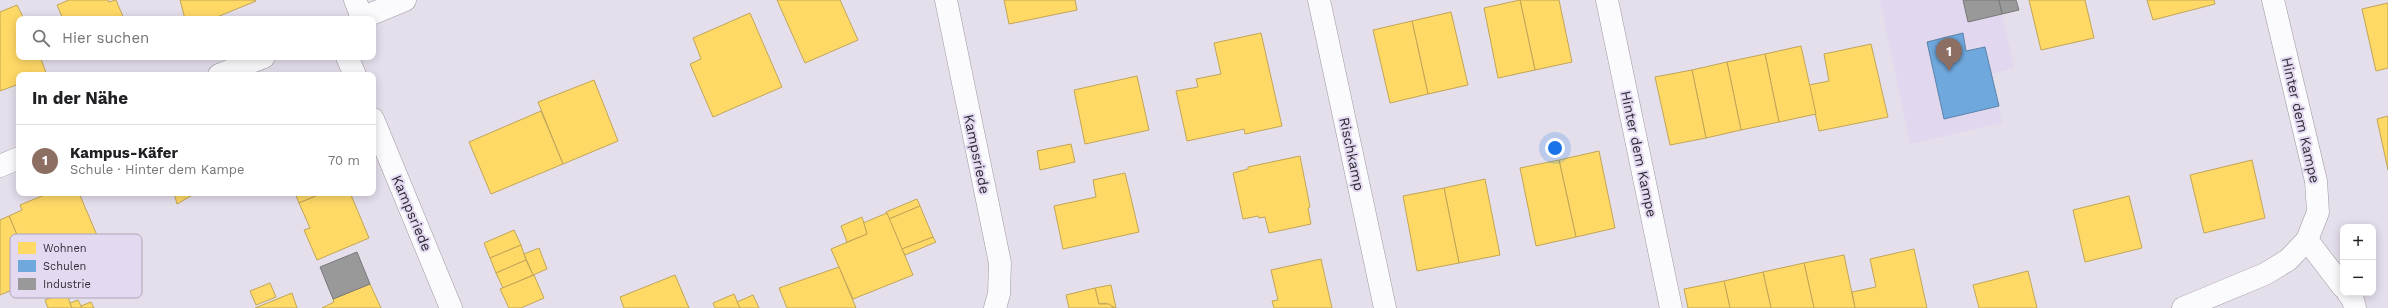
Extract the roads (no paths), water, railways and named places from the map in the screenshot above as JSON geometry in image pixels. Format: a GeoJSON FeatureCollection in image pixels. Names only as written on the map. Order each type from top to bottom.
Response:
{"type":"FeatureCollection","features":[{"type":"Feature","properties":{"kind":"street"},"geometry":{"type":"LineString","coordinates":[[359,12],[405,0]]}},
{"type":"Feature","properties":{"kind":"street","name":"Kampsriede"},"geometry":{"type":"LineString","coordinates":[[946,0],[1000,263],[999,294],[995,308]]}},
{"type":"Feature","properties":{"kind":"street","name":"Rischkamp"},"geometry":{"type":"LineString","coordinates":[[1319,0],[1385,308]]}},
{"type":"Feature","properties":{"kind":"street","name":"Hinter dem Kampe"},"geometry":{"type":"LineString","coordinates":[[1607,0],[1671,308]]}},
{"type":"Feature","properties":{"kind":"street","name":"Hinter dem Kampe"},"geometry":{"type":"LineString","coordinates":[[2183,308],[2265,274],[2288,260],[2307,240],[2318,212],[2316,181],[2273,0]]}},
{"type":"Feature","properties":{"kind":"street"},"geometry":{"type":"LineString","coordinates":[[226,72],[256,60]]}},
{"type":"Feature","properties":{"kind":"street"},"geometry":{"type":"LineString","coordinates":[[348,60],[354,72]]}},
{"type":"Feature","properties":{"kind":"street","name":"Kampsriede"},"geometry":{"type":"LineString","coordinates":[[376,126],[452,308]]}},
{"type":"Feature","properties":{"kind":"street"},"geometry":{"type":"LineString","coordinates":[[0,166],[16,159]]}},
{"type":"Feature","properties":{"kind":"street"},"geometry":{"type":"LineString","coordinates":[[2307,240],[2340,283]]}},
{"type":"Feature","properties":{"kind":"street"},"geometry":{"type":"LineString","coordinates":[[2350,296],[2355,308]]}},
{"type":"Feature","properties":{"kind":"place","name":"Kampus-Käfer"},"geometry":{"type":"Point","coordinates":[1949,71]}}]}
